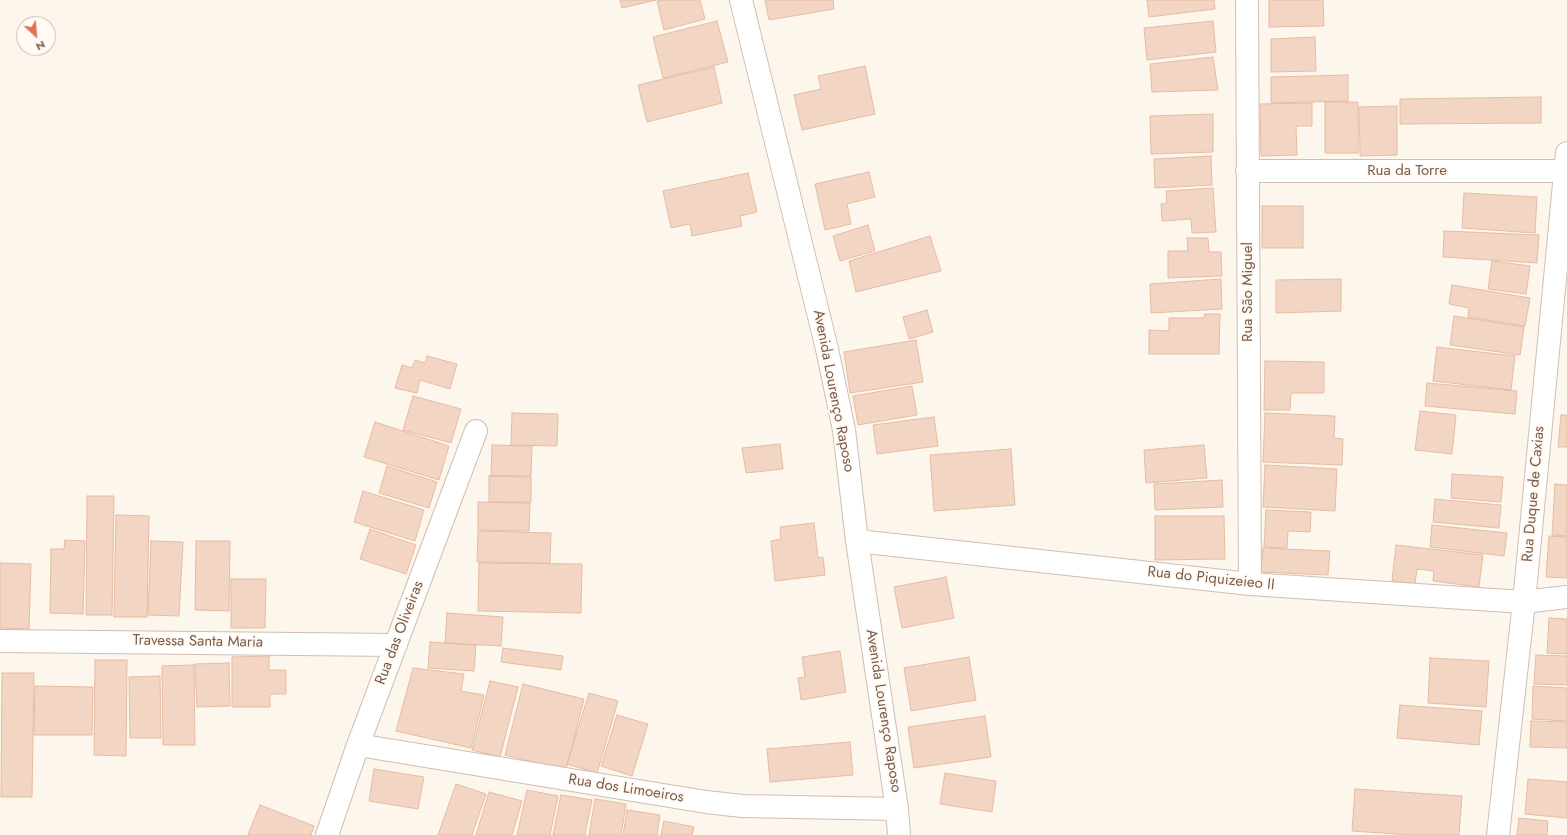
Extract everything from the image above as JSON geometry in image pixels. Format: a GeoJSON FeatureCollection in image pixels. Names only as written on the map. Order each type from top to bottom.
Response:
{"type":"FeatureCollection","features":[{"type":"Feature","properties":{"kind":"street","name":"Avenida Lourenço Raposo"},"geometry":{"type":"LineString","coordinates":[[741,0],[837,395],[850,470],[857,541],[897,809],[899,835]]}},
{"type":"Feature","properties":{"kind":"street","name":"Rua São Miguel"},"geometry":{"type":"LineString","coordinates":[[1247,0],[1250,584]]}},
{"type":"Feature","properties":{"kind":"street","name":"Rua da Torre"},"geometry":{"type":"LineString","coordinates":[[1247,171],[1566,165]]}},
{"type":"Feature","properties":{"kind":"street","name":"Rua Duque de Caxias"},"geometry":{"type":"LineString","coordinates":[[1498,835],[1524,602],[1566,165]]}},
{"type":"Feature","properties":{"kind":"street","name":"Rua das Oliveiras"},"geometry":{"type":"LineString","coordinates":[[327,835],[358,744],[476,431]]}},
{"type":"Feature","properties":{"kind":"street","name":"Rua do Piquizeieo II"},"geometry":{"type":"LineString","coordinates":[[857,541],[1250,584],[1524,602],[1567,597]]}},
{"type":"Feature","properties":{"kind":"street","name":"Travessa Santa Maria"},"geometry":{"type":"LineString","coordinates":[[0,641],[396,645]]}},
{"type":"Feature","properties":{"kind":"street","name":"Rua dos Limoeiros"},"geometry":{"type":"LineString","coordinates":[[358,744],[650,794],[734,805],[897,809]]}},
{"type":"Feature","properties":{"kind":"building"},"geometry":{"type":"Polygon","coordinates":[[[620,0],[656,0],[622,8],[620,0]]]}},
{"type":"Feature","properties":{"kind":"building"},"geometry":{"type":"Polygon","coordinates":[[[700,0],[705,19],[664,30],[657,1],[700,0]]]}},
{"type":"Feature","properties":{"kind":"building"},"geometry":{"type":"Polygon","coordinates":[[[765,0],[833,0],[834,9],[769,20],[765,0]]]}},
{"type":"Feature","properties":{"kind":"building"},"geometry":{"type":"Polygon","coordinates":[[[1147,0],[1214,0],[1215,9],[1149,17],[1147,0]]]}},
{"type":"Feature","properties":{"kind":"building"},"geometry":{"type":"Polygon","coordinates":[[[1269,0],[1323,0],[1324,26],[1269,27],[1269,0]]]}},
{"type":"Feature","properties":{"kind":"building"},"geometry":{"type":"Polygon","coordinates":[[[717,21],[728,62],[663,78],[653,37],[717,21]]]}},
{"type":"Feature","properties":{"kind":"building"},"geometry":{"type":"Polygon","coordinates":[[[1213,21],[1216,52],[1147,60],[1144,28],[1213,21]]]}},
{"type":"Feature","properties":{"kind":"building"},"geometry":{"type":"Polygon","coordinates":[[[1315,37],[1316,71],[1271,72],[1271,39],[1315,37]]]}},
{"type":"Feature","properties":{"kind":"building"},"geometry":{"type":"Polygon","coordinates":[[[1213,57],[1218,90],[1152,92],[1150,64],[1213,57]]]}},
{"type":"Feature","properties":{"kind":"building"},"geometry":{"type":"Polygon","coordinates":[[[865,66],[875,114],[802,130],[794,95],[821,89],[818,76],[865,66]]]}},
{"type":"Feature","properties":{"kind":"building"},"geometry":{"type":"Polygon","coordinates":[[[714,67],[722,103],[647,122],[638,85],[714,67]]]}},
{"type":"Feature","properties":{"kind":"building"},"geometry":{"type":"Polygon","coordinates":[[[1348,75],[1348,101],[1271,103],[1271,77],[1348,75]]]}},
{"type":"Feature","properties":{"kind":"building"},"geometry":{"type":"Polygon","coordinates":[[[1541,97],[1541,123],[1400,124],[1400,99],[1541,97]]]}},
{"type":"Feature","properties":{"kind":"building"},"geometry":{"type":"Polygon","coordinates":[[[1325,102],[1358,102],[1358,153],[1325,153],[1325,102]]]}},
{"type":"Feature","properties":{"kind":"building"},"geometry":{"type":"Polygon","coordinates":[[[1312,103],[1312,126],[1296,126],[1297,155],[1261,156],[1260,104],[1312,103]]]}},
{"type":"Feature","properties":{"kind":"building"},"geometry":{"type":"Polygon","coordinates":[[[1397,106],[1397,155],[1360,156],[1359,107],[1397,106]]]}},
{"type":"Feature","properties":{"kind":"building"},"geometry":{"type":"Polygon","coordinates":[[[1213,114],[1213,152],[1151,154],[1150,116],[1213,114]]]}},
{"type":"Feature","properties":{"kind":"building"},"geometry":{"type":"Polygon","coordinates":[[[1211,156],[1212,185],[1155,188],[1154,159],[1211,156]]]}},
{"type":"Feature","properties":{"kind":"building"},"geometry":{"type":"Polygon","coordinates":[[[869,172],[875,197],[847,204],[851,224],[825,230],[815,184],[869,172]]]}},
{"type":"Feature","properties":{"kind":"building"},"geometry":{"type":"Polygon","coordinates":[[[748,173],[757,212],[740,216],[742,226],[692,236],[690,224],[671,228],[663,191],[748,173]]]}},
{"type":"Feature","properties":{"kind":"building"},"geometry":{"type":"Polygon","coordinates":[[[1213,188],[1216,232],[1192,233],[1191,219],[1162,221],[1161,204],[1167,203],[1166,191],[1213,188]]]}},
{"type":"Feature","properties":{"kind":"building"},"geometry":{"type":"Polygon","coordinates":[[[1464,193],[1537,197],[1535,233],[1462,228],[1464,193]]]}},
{"type":"Feature","properties":{"kind":"building"},"geometry":{"type":"Polygon","coordinates":[[[1262,206],[1303,206],[1303,248],[1262,248],[1262,206]]]}},
{"type":"Feature","properties":{"kind":"building"},"geometry":{"type":"Polygon","coordinates":[[[868,225],[875,251],[840,261],[833,236],[868,225]]]}},
{"type":"Feature","properties":{"kind":"building"},"geometry":{"type":"Polygon","coordinates":[[[1444,231],[1539,235],[1537,263],[1443,257],[1444,231]]]}},
{"type":"Feature","properties":{"kind":"building"},"geometry":{"type":"Polygon","coordinates":[[[930,236],[941,271],[856,292],[849,261],[930,236]]]}},
{"type":"Feature","properties":{"kind":"building"},"geometry":{"type":"Polygon","coordinates":[[[1187,238],[1208,238],[1209,252],[1221,252],[1222,276],[1168,278],[1168,251],[1188,251],[1187,238]]]}},
{"type":"Feature","properties":{"kind":"building"},"geometry":{"type":"Polygon","coordinates":[[[1492,261],[1530,266],[1526,294],[1488,289],[1492,261]]]}},
{"type":"Feature","properties":{"kind":"building"},"geometry":{"type":"Polygon","coordinates":[[[1221,279],[1222,309],[1151,313],[1150,284],[1221,279]]]}},
{"type":"Feature","properties":{"kind":"building"},"geometry":{"type":"Polygon","coordinates":[[[1341,279],[1341,311],[1276,313],[1276,280],[1341,279]]]}},
{"type":"Feature","properties":{"kind":"building"},"geometry":{"type":"Polygon","coordinates":[[[1452,285],[1530,298],[1525,326],[1468,317],[1469,308],[1449,304],[1452,285]]]}},
{"type":"Feature","properties":{"kind":"building"},"geometry":{"type":"Polygon","coordinates":[[[927,310],[933,332],[909,339],[903,317],[927,310]]]}},
{"type":"Feature","properties":{"kind":"building"},"geometry":{"type":"Polygon","coordinates":[[[1205,314],[1220,314],[1219,354],[1149,354],[1149,330],[1169,331],[1169,318],[1204,318],[1205,314]]]}},
{"type":"Feature","properties":{"kind":"building"},"geometry":{"type":"Polygon","coordinates":[[[1454,316],[1524,327],[1520,355],[1450,345],[1454,316]]]}},
{"type":"Feature","properties":{"kind":"building"},"geometry":{"type":"Polygon","coordinates":[[[916,340],[923,382],[850,393],[844,352],[916,340]]]}},
{"type":"Feature","properties":{"kind":"building"},"geometry":{"type":"Polygon","coordinates":[[[1437,347],[1515,356],[1511,390],[1433,381],[1437,347]]]}},
{"type":"Feature","properties":{"kind":"building"},"geometry":{"type":"Polygon","coordinates":[[[427,356],[457,364],[450,389],[420,380],[417,393],[395,388],[402,365],[412,368],[415,360],[425,363],[427,356]]]}},
{"type":"Feature","properties":{"kind":"building"},"geometry":{"type":"Polygon","coordinates":[[[1265,361],[1324,362],[1324,393],[1291,393],[1290,410],[1264,410],[1265,361]]]}},
{"type":"Feature","properties":{"kind":"building"},"geometry":{"type":"Polygon","coordinates":[[[1427,383],[1517,391],[1515,414],[1425,406],[1427,383]]]}},
{"type":"Feature","properties":{"kind":"building"},"geometry":{"type":"Polygon","coordinates":[[[912,386],[917,415],[858,425],[853,396],[912,386]]]}},
{"type":"Feature","properties":{"kind":"building"},"geometry":{"type":"Polygon","coordinates":[[[413,396],[461,409],[451,443],[403,430],[413,396]]]}},
{"type":"Feature","properties":{"kind":"building"},"geometry":{"type":"Polygon","coordinates":[[[1420,411],[1456,415],[1452,454],[1415,450],[1420,411]]]}},
{"type":"Feature","properties":{"kind":"building"},"geometry":{"type":"Polygon","coordinates":[[[512,413],[558,414],[557,446],[511,445],[512,413]]]}},
{"type":"Feature","properties":{"kind":"building"},"geometry":{"type":"Polygon","coordinates":[[[1265,413],[1335,416],[1334,438],[1343,439],[1342,465],[1263,462],[1265,413]]]}},
{"type":"Feature","properties":{"kind":"building"},"geometry":{"type":"Polygon","coordinates":[[[1561,415],[1567,415],[1567,447],[1558,447],[1561,415]]]}},
{"type":"Feature","properties":{"kind":"building"},"geometry":{"type":"Polygon","coordinates":[[[934,417],[938,446],[877,454],[873,425],[934,417]]]}},
{"type":"Feature","properties":{"kind":"building"},"geometry":{"type":"Polygon","coordinates":[[[375,422],[449,446],[439,480],[364,457],[375,422]]]}},
{"type":"Feature","properties":{"kind":"building"},"geometry":{"type":"Polygon","coordinates":[[[780,444],[783,469],[746,473],[742,448],[780,444]]]}},
{"type":"Feature","properties":{"kind":"building"},"geometry":{"type":"Polygon","coordinates":[[[492,445],[532,446],[531,476],[491,476],[492,445]]]}},
{"type":"Feature","properties":{"kind":"building"},"geometry":{"type":"Polygon","coordinates":[[[1204,445],[1207,478],[1146,483],[1144,450],[1204,445]]]}},
{"type":"Feature","properties":{"kind":"building"},"geometry":{"type":"Polygon","coordinates":[[[1011,449],[1015,505],[934,511],[930,455],[1011,449]]]}},
{"type":"Feature","properties":{"kind":"building"},"geometry":{"type":"Polygon","coordinates":[[[1265,465],[1337,469],[1335,511],[1263,507],[1265,465]]]}},
{"type":"Feature","properties":{"kind":"building"},"geometry":{"type":"Polygon","coordinates":[[[387,466],[437,482],[429,508],[379,493],[387,466]]]}},
{"type":"Feature","properties":{"kind":"building"},"geometry":{"type":"Polygon","coordinates":[[[1452,474],[1503,477],[1501,502],[1451,498],[1452,474]]]}},
{"type":"Feature","properties":{"kind":"building"},"geometry":{"type":"Polygon","coordinates":[[[489,476],[531,477],[531,502],[489,502],[489,476]]]}},
{"type":"Feature","properties":{"kind":"building"},"geometry":{"type":"Polygon","coordinates":[[[1222,480],[1223,507],[1155,510],[1154,484],[1222,480]]]}},
{"type":"Feature","properties":{"kind":"building"},"geometry":{"type":"Polygon","coordinates":[[[1555,484],[1567,485],[1567,536],[1552,535],[1555,484]]]}},
{"type":"Feature","properties":{"kind":"building"},"geometry":{"type":"Polygon","coordinates":[[[363,491],[424,510],[415,541],[354,522],[363,491]]]}},
{"type":"Feature","properties":{"kind":"building"},"geometry":{"type":"Polygon","coordinates":[[[87,496],[114,496],[112,615],[86,615],[87,496]]]}},
{"type":"Feature","properties":{"kind":"building"},"geometry":{"type":"Polygon","coordinates":[[[1435,499],[1501,505],[1499,528],[1433,522],[1435,499]]]}},
{"type":"Feature","properties":{"kind":"building"},"geometry":{"type":"Polygon","coordinates":[[[478,502],[530,503],[529,531],[478,530],[478,502]]]}},
{"type":"Feature","properties":{"kind":"building"},"geometry":{"type":"Polygon","coordinates":[[[1266,510],[1311,512],[1310,532],[1288,531],[1287,548],[1264,547],[1266,510]]]}},
{"type":"Feature","properties":{"kind":"building"},"geometry":{"type":"Polygon","coordinates":[[[116,515],[149,516],[147,617],[114,617],[116,515]]]}},
{"type":"Feature","properties":{"kind":"building"},"geometry":{"type":"Polygon","coordinates":[[[1155,516],[1224,516],[1225,559],[1155,560],[1155,516]]]}},
{"type":"Feature","properties":{"kind":"building"},"geometry":{"type":"Polygon","coordinates":[[[814,523],[818,558],[823,557],[825,575],[775,581],[771,541],[781,539],[780,527],[814,523]]]}},
{"type":"Feature","properties":{"kind":"building"},"geometry":{"type":"Polygon","coordinates":[[[1432,525],[1507,533],[1504,556],[1430,547],[1432,525]]]}},
{"type":"Feature","properties":{"kind":"building"},"geometry":{"type":"Polygon","coordinates":[[[370,529],[416,545],[406,574],[360,559],[370,529]]]}},
{"type":"Feature","properties":{"kind":"building"},"geometry":{"type":"Polygon","coordinates":[[[478,531],[551,533],[550,563],[477,562],[478,531]]]}},
{"type":"Feature","properties":{"kind":"building"},"geometry":{"type":"Polygon","coordinates":[[[1549,536],[1567,537],[1567,578],[1546,577],[1549,536]]]}},
{"type":"Feature","properties":{"kind":"building"},"geometry":{"type":"Polygon","coordinates":[[[65,540],[85,541],[83,614],[50,613],[51,549],[64,549],[65,540]]]}},
{"type":"Feature","properties":{"kind":"building"},"geometry":{"type":"Polygon","coordinates":[[[151,541],[183,542],[179,616],[148,615],[151,541]]]}},
{"type":"Feature","properties":{"kind":"building"},"geometry":{"type":"Polygon","coordinates":[[[196,541],[230,541],[229,611],[195,610],[196,541]]]}},
{"type":"Feature","properties":{"kind":"building"},"geometry":{"type":"Polygon","coordinates":[[[1396,545],[1483,555],[1479,587],[1433,581],[1434,571],[1417,569],[1415,584],[1392,581],[1396,545]]]}},
{"type":"Feature","properties":{"kind":"building"},"geometry":{"type":"Polygon","coordinates":[[[1263,548],[1330,551],[1328,575],[1261,572],[1263,548]]]}},
{"type":"Feature","properties":{"kind":"building"},"geometry":{"type":"Polygon","coordinates":[[[0,563],[31,564],[29,629],[0,628],[0,563]]]}},
{"type":"Feature","properties":{"kind":"building"},"geometry":{"type":"Polygon","coordinates":[[[479,563],[582,564],[581,613],[478,611],[479,563]]]}},
{"type":"Feature","properties":{"kind":"building"},"geometry":{"type":"Polygon","coordinates":[[[946,577],[954,618],[902,628],[894,587],[946,577]]]}},
{"type":"Feature","properties":{"kind":"building"},"geometry":{"type":"Polygon","coordinates":[[[231,579],[266,579],[265,628],[231,628],[231,579]]]}},
{"type":"Feature","properties":{"kind":"building"},"geometry":{"type":"Polygon","coordinates":[[[447,613],[503,617],[501,646],[445,643],[447,613]]]}},
{"type":"Feature","properties":{"kind":"building"},"geometry":{"type":"Polygon","coordinates":[[[1549,618],[1567,619],[1567,654],[1547,653],[1549,618]]]}},
{"type":"Feature","properties":{"kind":"building"},"geometry":{"type":"Polygon","coordinates":[[[430,642],[476,645],[474,671],[428,668],[430,642]]]}},
{"type":"Feature","properties":{"kind":"building"},"geometry":{"type":"Polygon","coordinates":[[[503,648],[563,656],[561,670],[501,662],[503,648]]]}},
{"type":"Feature","properties":{"kind":"building"},"geometry":{"type":"Polygon","coordinates":[[[840,651],[846,692],[801,700],[798,678],[805,677],[802,657],[840,651]]]}},
{"type":"Feature","properties":{"kind":"building"},"geometry":{"type":"Polygon","coordinates":[[[1536,655],[1567,656],[1567,685],[1534,684],[1536,655]]]}},
{"type":"Feature","properties":{"kind":"building"},"geometry":{"type":"Polygon","coordinates":[[[269,656],[269,670],[286,670],[286,694],[270,694],[270,707],[232,707],[232,657],[269,656]]]}},
{"type":"Feature","properties":{"kind":"building"},"geometry":{"type":"Polygon","coordinates":[[[969,657],[976,700],[911,711],[904,668],[969,657]]]}},
{"type":"Feature","properties":{"kind":"building"},"geometry":{"type":"Polygon","coordinates":[[[1430,658],[1489,661],[1486,707],[1428,703],[1430,658]]]}},
{"type":"Feature","properties":{"kind":"building"},"geometry":{"type":"Polygon","coordinates":[[[95,660],[127,660],[126,756],[94,755],[95,660]]]}},
{"type":"Feature","properties":{"kind":"building"},"geometry":{"type":"Polygon","coordinates":[[[229,663],[230,706],[197,707],[195,664],[229,663]]]}},
{"type":"Feature","properties":{"kind":"building"},"geometry":{"type":"Polygon","coordinates":[[[194,665],[195,745],[163,745],[162,666],[194,665]]]}},
{"type":"Feature","properties":{"kind":"building"},"geometry":{"type":"Polygon","coordinates":[[[413,668],[464,674],[461,691],[484,695],[471,748],[396,731],[413,668]]]}},
{"type":"Feature","properties":{"kind":"building"},"geometry":{"type":"Polygon","coordinates":[[[2,673],[34,673],[32,797],[1,797],[2,673]]]}},
{"type":"Feature","properties":{"kind":"building"},"geometry":{"type":"Polygon","coordinates":[[[160,676],[161,738],[130,738],[129,677],[160,676]]]}},
{"type":"Feature","properties":{"kind":"building"},"geometry":{"type":"Polygon","coordinates":[[[490,681],[518,687],[500,757],[472,750],[490,681]]]}},
{"type":"Feature","properties":{"kind":"building"},"geometry":{"type":"Polygon","coordinates":[[[523,684],[584,699],[566,770],[505,755],[523,684]]]}},
{"type":"Feature","properties":{"kind":"building"},"geometry":{"type":"Polygon","coordinates":[[[35,686],[93,687],[92,735],[34,735],[35,686]]]}},
{"type":"Feature","properties":{"kind":"building"},"geometry":{"type":"Polygon","coordinates":[[[1533,686],[1567,688],[1567,721],[1532,719],[1533,686]]]}},
{"type":"Feature","properties":{"kind":"building"},"geometry":{"type":"Polygon","coordinates":[[[589,693],[618,701],[597,773],[567,764],[589,693]]]}},
{"type":"Feature","properties":{"kind":"building"},"geometry":{"type":"Polygon","coordinates":[[[1400,705],[1482,711],[1479,745],[1397,738],[1400,705]]]}},
{"type":"Feature","properties":{"kind":"building"},"geometry":{"type":"Polygon","coordinates":[[[617,715],[648,724],[632,776],[601,766],[617,715]]]}},
{"type":"Feature","properties":{"kind":"building"},"geometry":{"type":"Polygon","coordinates":[[[985,716],[991,757],[914,768],[908,727],[985,716]]]}},
{"type":"Feature","properties":{"kind":"building"},"geometry":{"type":"Polygon","coordinates":[[[1531,721],[1567,722],[1567,748],[1530,747],[1531,721]]]}},
{"type":"Feature","properties":{"kind":"building"},"geometry":{"type":"Polygon","coordinates":[[[850,742],[853,775],[770,782],[767,749],[850,742]]]}},
{"type":"Feature","properties":{"kind":"building"},"geometry":{"type":"Polygon","coordinates":[[[374,769],[424,777],[418,809],[369,801],[374,769]]]}},
{"type":"Feature","properties":{"kind":"building"},"geometry":{"type":"Polygon","coordinates":[[[945,773],[996,781],[992,812],[940,804],[945,773]]]}},
{"type":"Feature","properties":{"kind":"building"},"geometry":{"type":"Polygon","coordinates":[[[1528,779],[1567,782],[1567,818],[1525,814],[1528,779]]]}},
{"type":"Feature","properties":{"kind":"building"},"geometry":{"type":"Polygon","coordinates":[[[456,784],[486,794],[472,835],[438,835],[456,784]]]}},
{"type":"Feature","properties":{"kind":"building"},"geometry":{"type":"Polygon","coordinates":[[[1355,789],[1462,796],[1459,835],[1412,835],[1352,831],[1355,789]]]}},
{"type":"Feature","properties":{"kind":"building"},"geometry":{"type":"Polygon","coordinates":[[[527,790],[558,796],[550,835],[517,835],[527,790]]]}},
{"type":"Feature","properties":{"kind":"building"},"geometry":{"type":"Polygon","coordinates":[[[489,792],[522,801],[512,835],[476,835],[489,792]]]}},
{"type":"Feature","properties":{"kind":"building"},"geometry":{"type":"Polygon","coordinates":[[[561,795],[592,800],[585,835],[553,835],[561,795]]]}},
{"type":"Feature","properties":{"kind":"building"},"geometry":{"type":"Polygon","coordinates":[[[595,799],[626,804],[621,835],[589,835],[595,799]]]}},
{"type":"Feature","properties":{"kind":"building"},"geometry":{"type":"Polygon","coordinates":[[[260,805],[314,826],[311,835],[248,834],[260,805]]]}},
{"type":"Feature","properties":{"kind":"building"},"geometry":{"type":"Polygon","coordinates":[[[627,810],[660,815],[657,835],[623,835],[627,810]]]}},
{"type":"Feature","properties":{"kind":"building"},"geometry":{"type":"Polygon","coordinates":[[[1519,818],[1548,821],[1547,835],[1517,835],[1519,818]]]}},
{"type":"Feature","properties":{"kind":"building"},"geometry":{"type":"Polygon","coordinates":[[[664,821],[694,827],[692,835],[661,835],[664,821]]]}}]}
